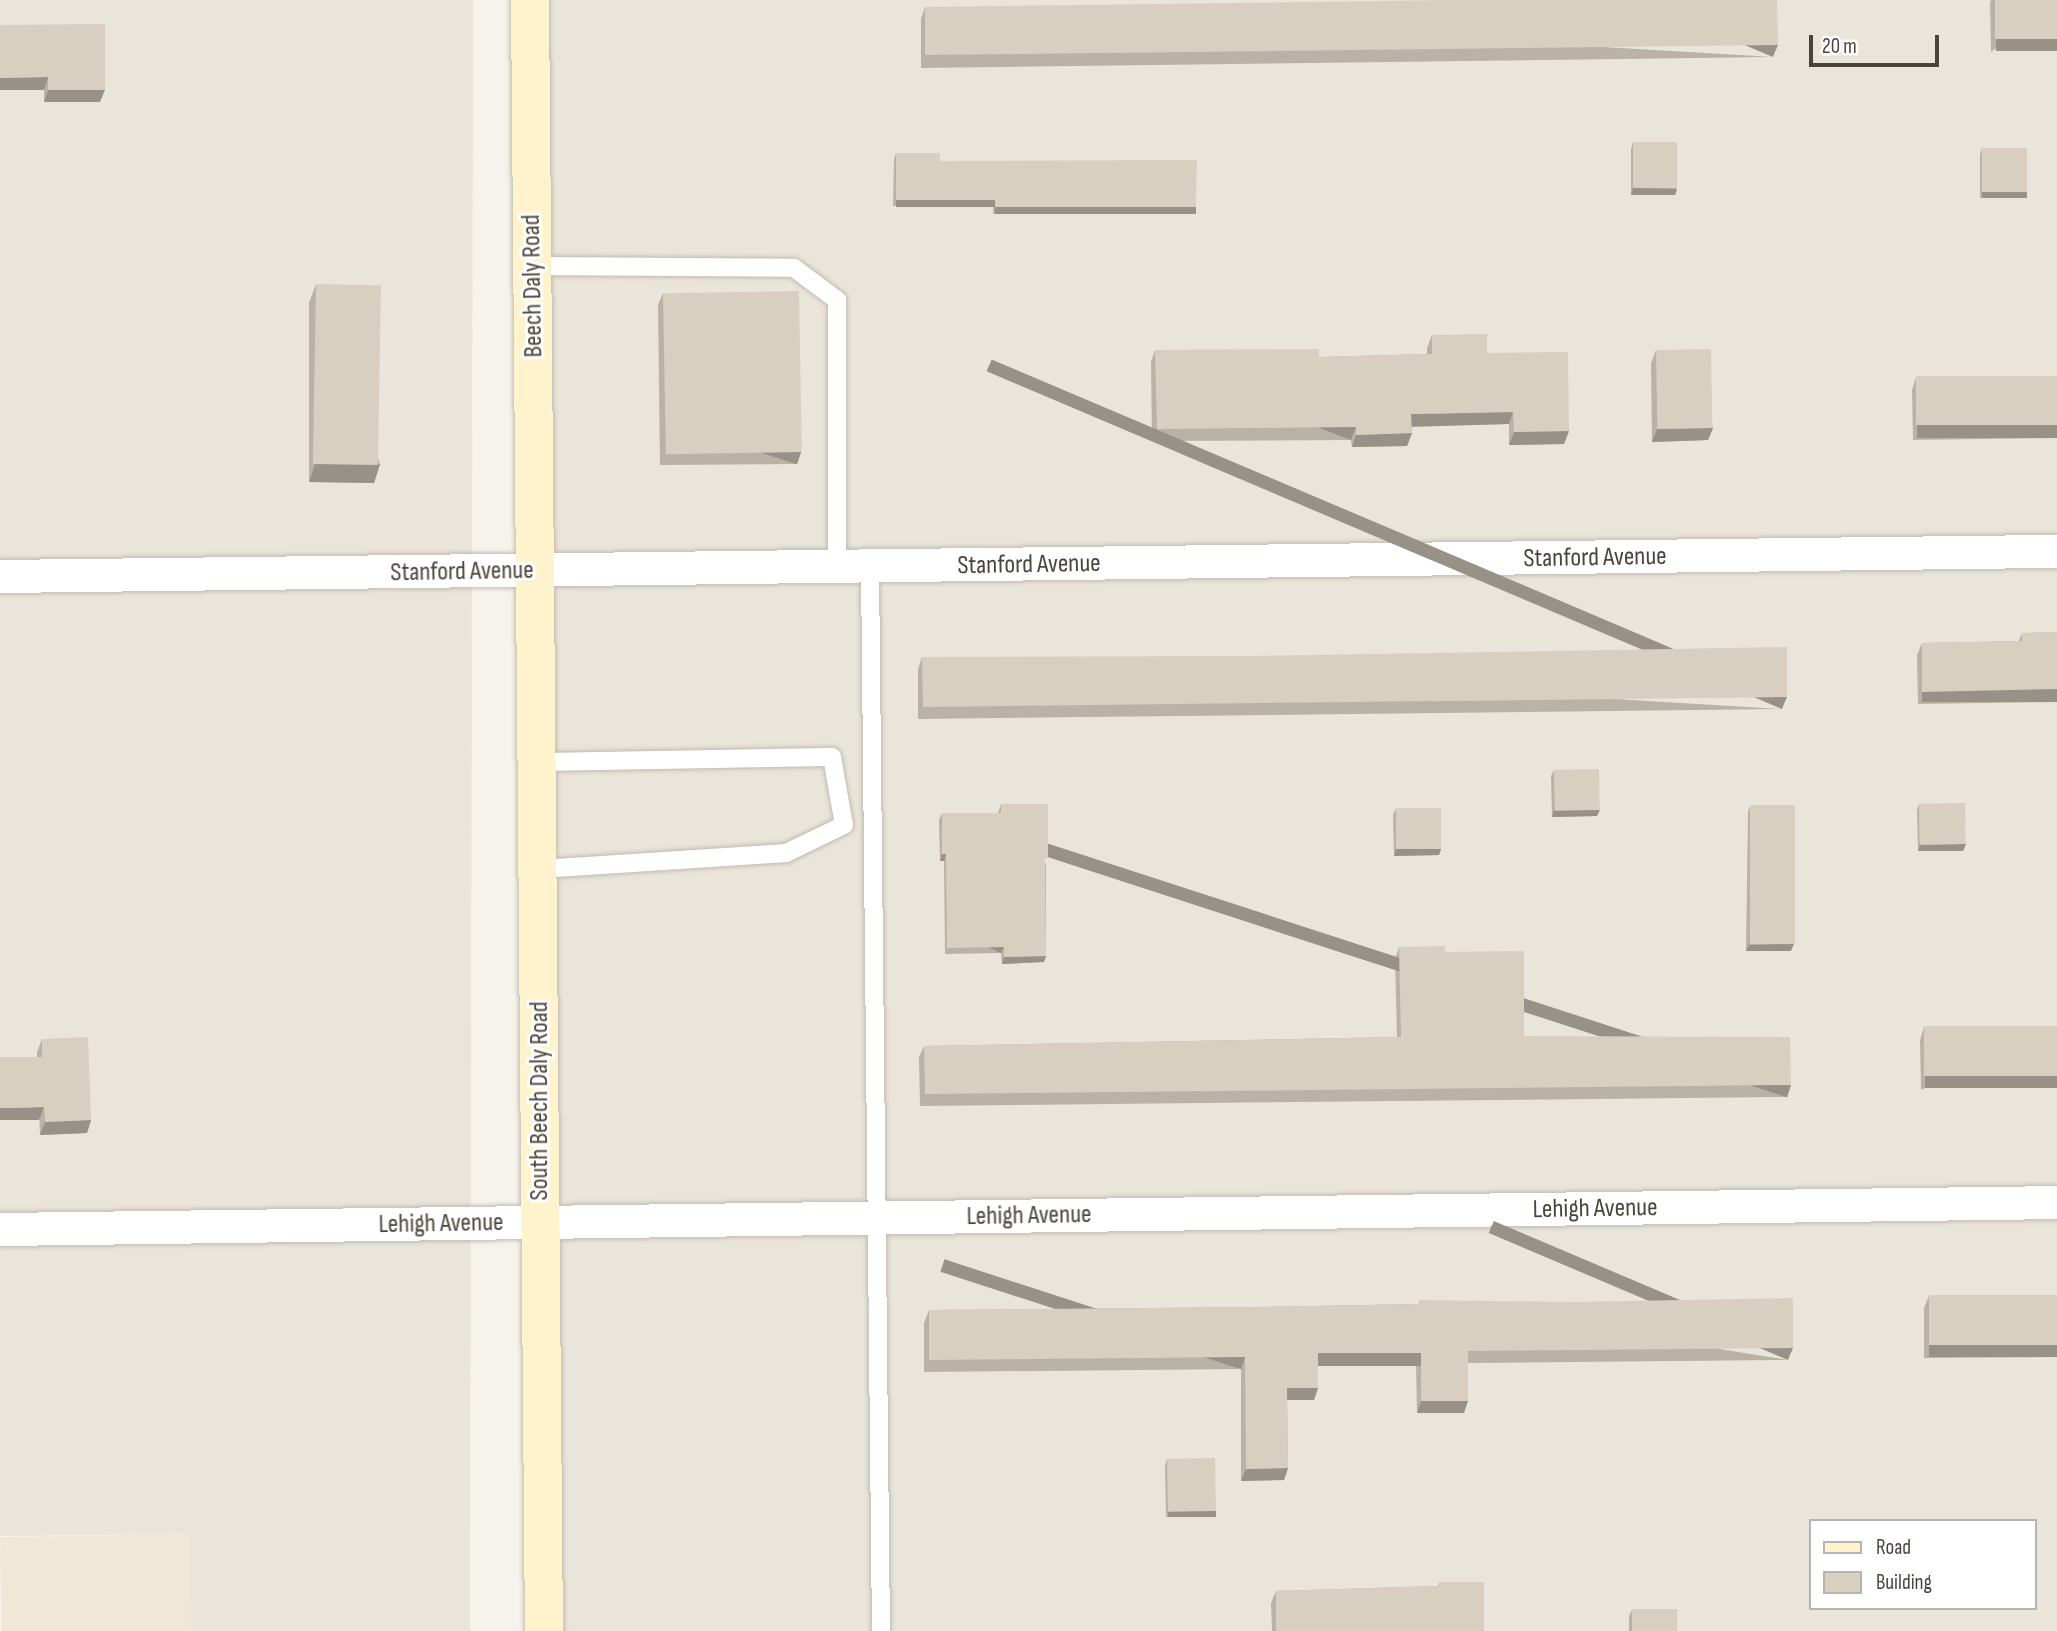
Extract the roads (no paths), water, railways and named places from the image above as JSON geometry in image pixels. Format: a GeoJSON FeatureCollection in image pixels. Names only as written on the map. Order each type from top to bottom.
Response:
{"type":"FeatureCollection","features":[{"type":"Feature","properties":{"kind":"main road","name":"Beech Daly Road"},"geometry":{"type":"LineString","coordinates":[[530,0],[535,571]]}},
{"type":"Feature","properties":{"kind":"main road","name":"South Beech Daly Road"},"geometry":{"type":"LineString","coordinates":[[535,571],[544,1631]]}},
{"type":"Feature","properties":{"kind":"street","name":"Stanford Avenue"},"geometry":{"type":"LineString","coordinates":[[0,576],[2057,551]]}},
{"type":"Feature","properties":{"kind":"street","name":"Lehigh Avenue"},"geometry":{"type":"LineString","coordinates":[[0,1228],[2057,1202]]}},
{"type":"Feature","properties":{"kind":"lane"},"geometry":{"type":"LineString","coordinates":[[533,266],[794,268],[837,300],[837,567]]}},
{"type":"Feature","properties":{"kind":"lane"},"geometry":{"type":"LineString","coordinates":[[870,567],[879,1218],[881,1631]]}},
{"type":"Feature","properties":{"kind":"lane"},"geometry":{"type":"LineString","coordinates":[[537,762],[832,757],[845,825],[786,853],[538,869]]}}]}
